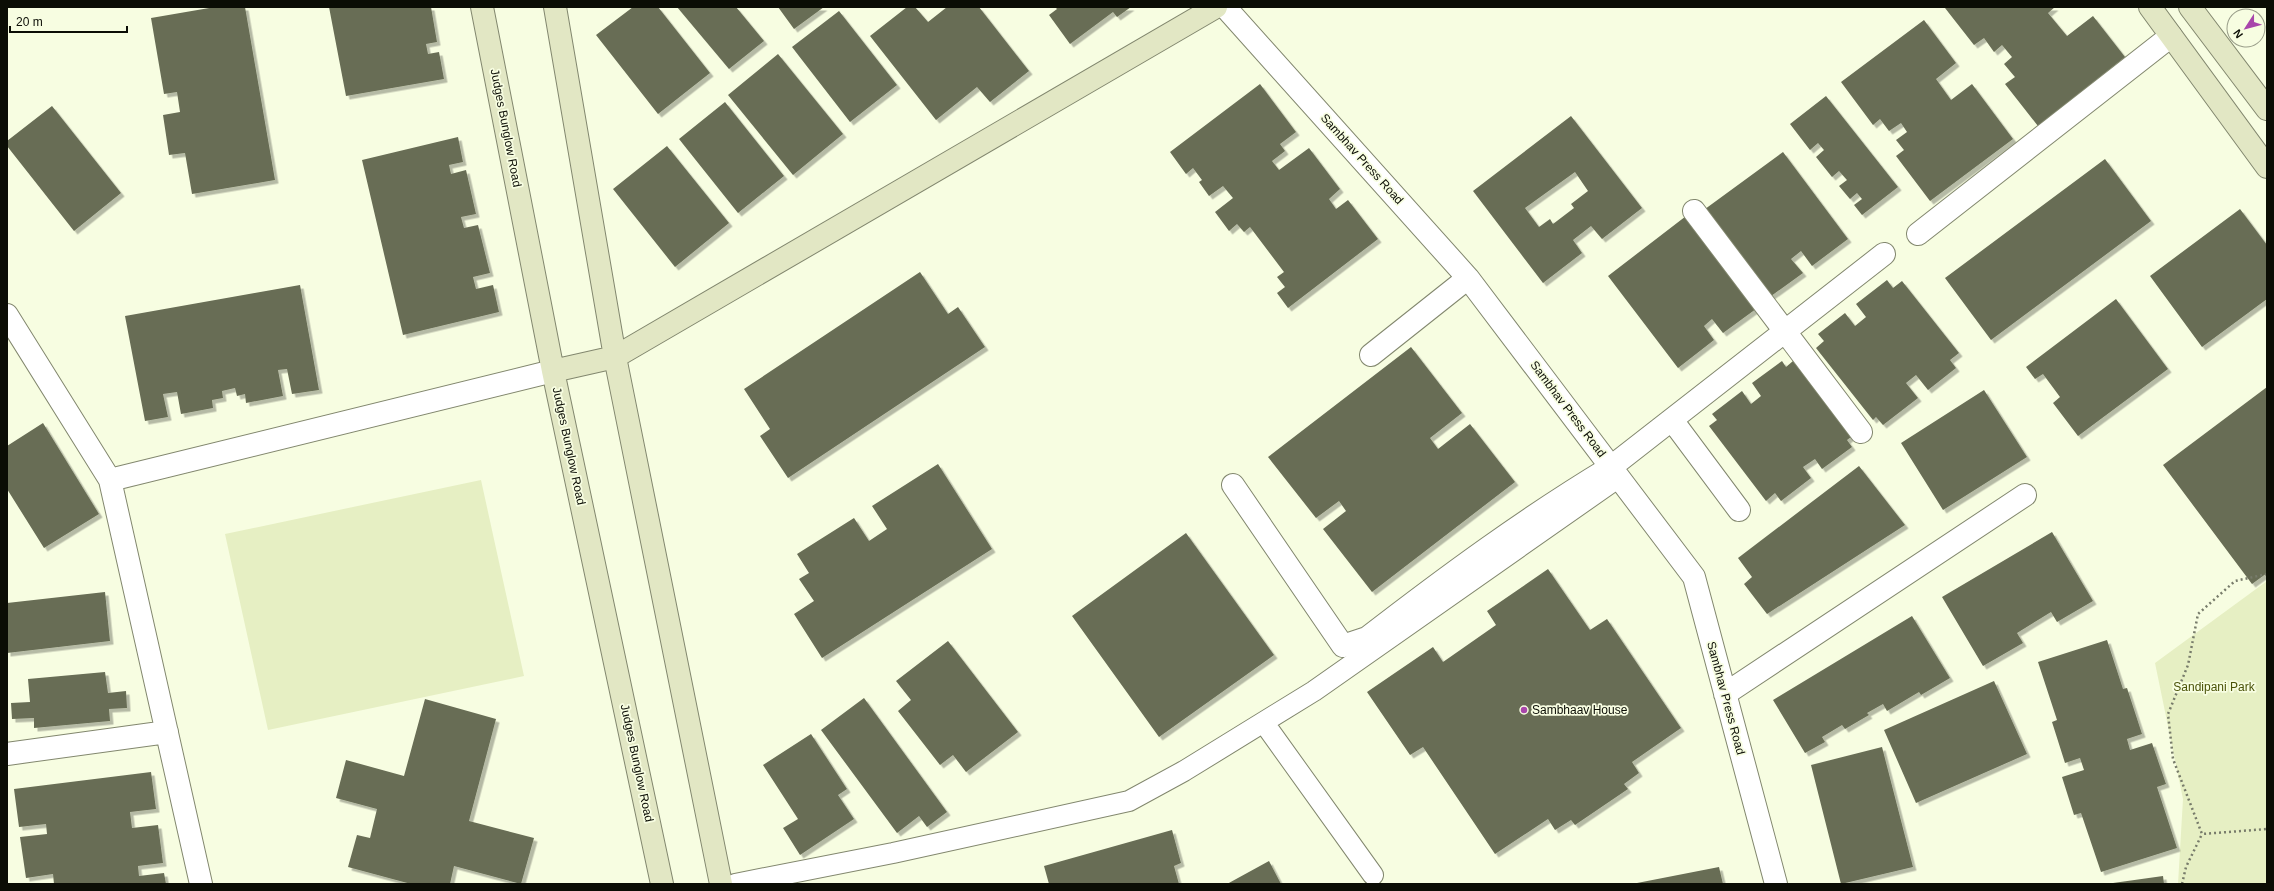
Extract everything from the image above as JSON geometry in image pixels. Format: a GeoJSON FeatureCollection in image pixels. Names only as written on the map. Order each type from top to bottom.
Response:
{"type":"FeatureCollection","features":[{"type":"Feature","properties":{"kind":"main road","name":"Judges Bunglow Road"},"geometry":{"type":"LineString","coordinates":[[482,7],[553,371],[662,884]]}},
{"type":"Feature","properties":{"kind":"main road"},"geometry":{"type":"LineString","coordinates":[[555,7],[615,357],[721,884]]}},
{"type":"Feature","properties":{"kind":"main road"},"geometry":{"type":"LineString","coordinates":[[553,371],[615,357],[1216,7]]}},
{"type":"Feature","properties":{"kind":"main road"},"geometry":{"type":"LineString","coordinates":[[2150,7],[2267,167]]}},
{"type":"Feature","properties":{"kind":"main road"},"geometry":{"type":"LineString","coordinates":[[2190,7],[2267,109]]}},
{"type":"Feature","properties":{"kind":"street","name":"Sambhav Press Road"},"geometry":{"type":"LineString","coordinates":[[1225,7],[1468,278],[1694,577],[1776,884]]}},
{"type":"Feature","properties":{"kind":"street"},"geometry":{"type":"LineString","coordinates":[[1918,234],[2171,36]]}},
{"type":"Feature","properties":{"kind":"street"},"geometry":{"type":"LineString","coordinates":[[1694,211],[1861,432]]}},
{"type":"Feature","properties":{"kind":"street"},"geometry":{"type":"LineString","coordinates":[[1233,485],[1343,646],[1367,638],[1452,573],[1569,492],[1615,472],[1672,420],[1884,254]]}},
{"type":"Feature","properties":{"kind":"street"},"geometry":{"type":"LineString","coordinates":[[1371,355],[1468,278]]}},
{"type":"Feature","properties":{"kind":"street"},"geometry":{"type":"LineString","coordinates":[[7,315],[110,480],[201,884]]}},
{"type":"Feature","properties":{"kind":"street"},"geometry":{"type":"LineString","coordinates":[[110,480],[553,371]]}},
{"type":"Feature","properties":{"kind":"street"},"geometry":{"type":"LineString","coordinates":[[1672,420],[1739,510]]}},
{"type":"Feature","properties":{"kind":"street"},"geometry":{"type":"LineString","coordinates":[[1725,694],[2025,495]]}},
{"type":"Feature","properties":{"kind":"street"},"geometry":{"type":"LineString","coordinates":[[7,754],[167,732]]}},
{"type":"Feature","properties":{"kind":"lane"},"geometry":{"type":"LineString","coordinates":[[734,884],[893,853],[1129,801],[1184,771],[1314,691],[1615,472]]}},
{"type":"Feature","properties":{"kind":"lane"},"geometry":{"type":"LineString","coordinates":[[1264,723],[1373,875]]}},
{"type":"Feature","properties":{"kind":"path"},"geometry":{"type":"LineString","coordinates":[[2182,884],[2186,867],[2202,834],[2173,759],[2168,714],[2188,665],[2198,614],[2235,581],[2267,574]]}},
{"type":"Feature","properties":{"kind":"path"},"geometry":{"type":"LineString","coordinates":[[2202,834],[2267,829]]}},
{"type":"Feature","properties":{"kind":"green space"},"geometry":{"type":"Polygon","coordinates":[[[481,480],[524,676],[268,730],[225,534],[481,480]]]}},
{"type":"Feature","properties":{"kind":"green space","name":"Sandipani Park"},"geometry":{"type":"Polygon","coordinates":[[[2267,581],[2267,884],[2178,884],[2183,799],[2155,663],[2267,581]]]}},
{"type":"Feature","properties":{"kind":"building"},"geometry":{"type":"Polygon","coordinates":[[[215,7],[245,7],[275,180],[192,194],[185,153],[169,155],[163,115],[180,112],[177,92],[164,94],[151,18],[215,7]]]}},
{"type":"Feature","properties":{"kind":"building"},"geometry":{"type":"Polygon","coordinates":[[[329,7],[431,7],[437,42],[426,44],[428,54],[439,52],[444,79],[346,96],[329,7]]]}},
{"type":"Feature","properties":{"kind":"building"},"geometry":{"type":"Polygon","coordinates":[[[633,7],[658,7],[710,73],[658,114],[596,35],[633,7]]]}},
{"type":"Feature","properties":{"kind":"building"},"geometry":{"type":"Polygon","coordinates":[[[677,7],[736,7],[764,41],[729,69],[677,7]]]}},
{"type":"Feature","properties":{"kind":"building"},"geometry":{"type":"Polygon","coordinates":[[[778,7],[824,7],[794,29],[778,7]]]}},
{"type":"Feature","properties":{"kind":"building"},"geometry":{"type":"Polygon","coordinates":[[[907,7],[915,7],[928,22],[947,7],[979,7],[1029,71],[990,102],[977,87],[936,120],[870,36],[907,7]]]}},
{"type":"Feature","properties":{"kind":"building"},"geometry":{"type":"Polygon","coordinates":[[[1055,7],[1131,7],[1117,17],[1113,12],[1070,44],[1049,15],[1057,9],[1055,7]]]}},
{"type":"Feature","properties":{"kind":"building"},"geometry":{"type":"Polygon","coordinates":[[[2055,7],[2048,13],[2067,36],[2093,16],[2125,57],[2038,126],[2005,84],[2015,77],[2004,64],[2012,57],[2002,45],[1994,52],[1984,38],[1974,45],[1945,8],[2055,7]]]}},
{"type":"Feature","properties":{"kind":"building"},"geometry":{"type":"Polygon","coordinates":[[[839,11],[897,85],[850,122],[792,47],[839,11]]]}},
{"type":"Feature","properties":{"kind":"building"},"geometry":{"type":"Polygon","coordinates":[[[1924,20],[1956,63],[1936,79],[1951,100],[1972,84],[2013,139],[1930,201],[1896,156],[1904,150],[1896,140],[1907,132],[1901,123],[1889,131],[1880,119],[1873,125],[1841,82],[1924,20]]]}},
{"type":"Feature","properties":{"kind":"building"},"geometry":{"type":"Polygon","coordinates":[[[778,54],[843,134],[793,175],[728,95],[778,54]]]}},
{"type":"Feature","properties":{"kind":"building"},"geometry":{"type":"Polygon","coordinates":[[[1260,84],[1296,132],[1280,144],[1285,151],[1272,161],[1279,170],[1309,148],[1340,189],[1329,199],[1336,209],[1348,200],[1378,239],[1288,308],[1277,293],[1285,287],[1277,277],[1284,272],[1250,227],[1244,232],[1237,224],[1229,231],[1215,212],[1233,198],[1223,186],[1209,196],[1199,182],[1202,180],[1193,168],[1186,174],[1170,152],[1260,84]]]}},
{"type":"Feature","properties":{"kind":"building"},"geometry":{"type":"Polygon","coordinates":[[[1826,96],[1898,187],[1862,215],[1854,205],[1862,199],[1857,193],[1850,199],[1839,186],[1847,180],[1839,171],[1832,177],[1816,157],[1824,150],[1818,143],[1810,150],[1790,124],[1826,96]]]}},
{"type":"Feature","properties":{"kind":"building"},"geometry":{"type":"Polygon","coordinates":[[[725,102],[784,176],[738,213],[679,139],[725,102]]]}},
{"type":"Feature","properties":{"kind":"building"},"geometry":{"type":"Polygon","coordinates":[[[52,106],[121,193],[74,231],[7,146],[7,141],[52,106]]]}},
{"type":"Feature","properties":{"kind":"building"},"geometry":{"type":"Polygon","coordinates":[[[1571,116],[1642,208],[1602,239],[1591,226],[1573,240],[1582,253],[1543,283],[1473,191],[1571,116]],[[1575,172],[1525,208],[1539,227],[1550,219],[1553,224],[1574,208],[1571,204],[1588,191],[1575,172]]]}},
{"type":"Feature","properties":{"kind":"building"},"geometry":{"type":"Polygon","coordinates":[[[458,137],[463,162],[449,165],[451,174],[466,170],[476,214],[461,217],[464,228],[478,225],[490,273],[473,277],[476,289],[493,285],[499,312],[403,335],[362,160],[458,137]]]}},
{"type":"Feature","properties":{"kind":"building"},"geometry":{"type":"Polygon","coordinates":[[[667,146],[729,223],[675,267],[613,189],[667,146]]]}},
{"type":"Feature","properties":{"kind":"building"},"geometry":{"type":"Polygon","coordinates":[[[1783,152],[1848,239],[1812,266],[1801,251],[1791,259],[1803,273],[1767,299],[1701,212],[1783,152]]]}},
{"type":"Feature","properties":{"kind":"building"},"geometry":{"type":"Polygon","coordinates":[[[2105,159],[2151,221],[1991,340],[1945,278],[2105,159]]]}},
{"type":"Feature","properties":{"kind":"building"},"geometry":{"type":"Polygon","coordinates":[[[2240,209],[2267,245],[2267,299],[2202,347],[2150,276],[2240,209]]]}},
{"type":"Feature","properties":{"kind":"building"},"geometry":{"type":"Polygon","coordinates":[[[1690,213],[1760,306],[1723,333],[1712,319],[1704,326],[1714,340],[1678,368],[1608,276],[1690,213]]]}},
{"type":"Feature","properties":{"kind":"building"},"geometry":{"type":"Polygon","coordinates":[[[920,272],[948,314],[958,307],[985,347],[788,478],[760,436],[770,429],[744,389],[920,272]]]}},
{"type":"Feature","properties":{"kind":"building"},"geometry":{"type":"Polygon","coordinates":[[[1887,280],[1893,288],[1902,281],[1959,353],[1950,360],[1956,368],[1928,390],[1916,375],[1906,383],[1918,398],[1883,425],[1876,417],[1873,420],[1816,348],[1824,341],[1818,334],[1845,313],[1855,326],[1866,317],[1856,304],[1887,280]]]}},
{"type":"Feature","properties":{"kind":"building"},"geometry":{"type":"Polygon","coordinates":[[[300,285],[319,390],[292,394],[287,369],[278,370],[283,396],[246,403],[245,394],[237,396],[235,388],[222,391],[223,398],[212,400],[213,408],[181,414],[177,392],[163,394],[168,417],[145,421],[125,316],[300,285]]]}},
{"type":"Feature","properties":{"kind":"building"},"geometry":{"type":"Polygon","coordinates":[[[2116,299],[2168,369],[2078,436],[2053,403],[2060,397],[2043,374],[2035,379],[2026,367],[2116,299]]]}},
{"type":"Feature","properties":{"kind":"building"},"geometry":{"type":"Polygon","coordinates":[[[1411,347],[1462,413],[1430,438],[1438,449],[1470,424],[1515,482],[1372,592],[1323,529],[1346,511],[1339,501],[1316,518],[1268,457],[1411,347]]]}},
{"type":"Feature","properties":{"kind":"building"},"geometry":{"type":"Polygon","coordinates":[[[1782,361],[1786,367],[1793,361],[1851,437],[1847,440],[1852,447],[1822,469],[1815,459],[1803,467],[1811,478],[1781,501],[1775,493],[1766,501],[1709,426],[1717,420],[1712,414],[1742,391],[1751,404],[1761,396],[1752,383],[1782,361]]]}},
{"type":"Feature","properties":{"kind":"building"},"geometry":{"type":"Polygon","coordinates":[[[2267,387],[2267,573],[2252,584],[2163,465],[2267,387]]]}},
{"type":"Feature","properties":{"kind":"building"},"geometry":{"type":"Polygon","coordinates":[[[1984,390],[2027,457],[1943,510],[1901,443],[1984,390]]]}},
{"type":"Feature","properties":{"kind":"building"},"geometry":{"type":"Polygon","coordinates":[[[43,423],[99,514],[44,548],[7,489],[7,446],[43,423]]]}},
{"type":"Feature","properties":{"kind":"building"},"geometry":{"type":"Polygon","coordinates":[[[938,464],[992,549],[822,658],[794,614],[814,601],[799,579],[809,573],[797,554],[854,518],[869,541],[887,529],[872,506],[938,464]]]}},
{"type":"Feature","properties":{"kind":"building"},"geometry":{"type":"Polygon","coordinates":[[[1859,466],[1905,525],[1767,614],[1744,584],[1752,577],[1738,558],[1859,466]]]}},
{"type":"Feature","properties":{"kind":"building"},"geometry":{"type":"Polygon","coordinates":[[[2052,532],[2093,601],[2057,622],[2051,612],[2017,633],[2023,643],[1983,666],[1942,597],[2052,532]]]}},
{"type":"Feature","properties":{"kind":"building"},"geometry":{"type":"Polygon","coordinates":[[[1186,533],[1274,655],[1159,737],[1072,616],[1186,533]]]}},
{"type":"Feature","properties":{"kind":"building","name":"Sambhaav House"},"geometry":{"type":"Polygon","coordinates":[[[1548,569],[1590,630],[1607,619],[1681,728],[1632,762],[1639,773],[1624,784],[1628,789],[1575,825],[1571,820],[1555,830],[1548,819],[1495,854],[1423,747],[1410,755],[1367,692],[1433,647],[1443,662],[1496,625],[1487,611],[1548,569]]]}},
{"type":"Feature","properties":{"kind":"building"},"geometry":{"type":"Polygon","coordinates":[[[105,592],[110,641],[7,653],[7,603],[105,592]]]}},
{"type":"Feature","properties":{"kind":"building"},"geometry":{"type":"Polygon","coordinates":[[[1912,616],[1950,678],[1921,695],[1919,692],[1887,711],[1883,704],[1867,713],[1869,715],[1845,729],[1842,725],[1822,737],[1825,742],[1805,753],[1773,700],[1912,616]]]}},
{"type":"Feature","properties":{"kind":"building"},"geometry":{"type":"Polygon","coordinates":[[[2107,640],[2123,689],[2127,688],[2142,734],[2127,739],[2130,750],[2152,743],[2166,784],[2157,787],[2177,848],[2101,872],[2081,813],[2074,815],[2062,777],[2084,770],[2080,758],[2065,763],[2052,722],[2057,720],[2038,662],[2107,640]]]}},
{"type":"Feature","properties":{"kind":"building"},"geometry":{"type":"Polygon","coordinates":[[[948,641],[1018,732],[966,772],[953,755],[940,765],[898,711],[911,700],[896,681],[948,641]]]}},
{"type":"Feature","properties":{"kind":"building"},"geometry":{"type":"Polygon","coordinates":[[[105,672],[108,693],[126,691],[127,708],[109,709],[110,721],[34,728],[34,718],[12,719],[11,703],[30,702],[28,679],[105,672]]]}},
{"type":"Feature","properties":{"kind":"building"},"geometry":{"type":"Polygon","coordinates":[[[1994,681],[2027,754],[1916,803],[1884,730],[1994,681]]]}},
{"type":"Feature","properties":{"kind":"building"},"geometry":{"type":"Polygon","coordinates":[[[864,698],[947,812],[927,827],[919,816],[897,833],[821,730],[864,698]]]}},
{"type":"Feature","properties":{"kind":"building"},"geometry":{"type":"Polygon","coordinates":[[[425,699],[496,719],[469,821],[534,838],[521,884],[454,866],[450,884],[411,884],[348,867],[357,835],[370,838],[377,809],[336,798],[346,760],[404,776],[425,699]]]}},
{"type":"Feature","properties":{"kind":"building"},"geometry":{"type":"Polygon","coordinates":[[[811,734],[847,789],[838,795],[854,819],[800,855],[783,828],[798,819],[763,765],[811,734]]]}},
{"type":"Feature","properties":{"kind":"building"},"geometry":{"type":"Polygon","coordinates":[[[1882,747],[1913,867],[1841,884],[1811,765],[1882,747]]]}},
{"type":"Feature","properties":{"kind":"building"},"geometry":{"type":"Polygon","coordinates":[[[151,772],[156,809],[130,812],[132,828],[158,825],[163,863],[138,866],[139,876],[164,873],[166,884],[54,884],[53,874],[26,878],[20,837],[47,834],[46,824],[19,827],[14,789],[151,772]]]}},
{"type":"Feature","properties":{"kind":"building"},"geometry":{"type":"Polygon","coordinates":[[[1172,830],[1181,863],[1174,866],[1179,884],[1049,884],[1044,866],[1172,830]]]}},
{"type":"Feature","properties":{"kind":"building"},"geometry":{"type":"Polygon","coordinates":[[[1269,861],[1281,884],[1227,884],[1269,861]]]}},
{"type":"Feature","properties":{"kind":"building"},"geometry":{"type":"Polygon","coordinates":[[[1719,867],[1723,884],[1637,884],[1637,883],[1719,867]]]}},
{"type":"Feature","properties":{"kind":"building"},"geometry":{"type":"Polygon","coordinates":[[[2163,876],[2164,884],[2113,884],[2113,883],[2163,876]]]}},
{"type":"Feature","properties":{"kind":"place","name":"Sambhaav House"},"geometry":{"type":"Point","coordinates":[1524,710]}}]}
